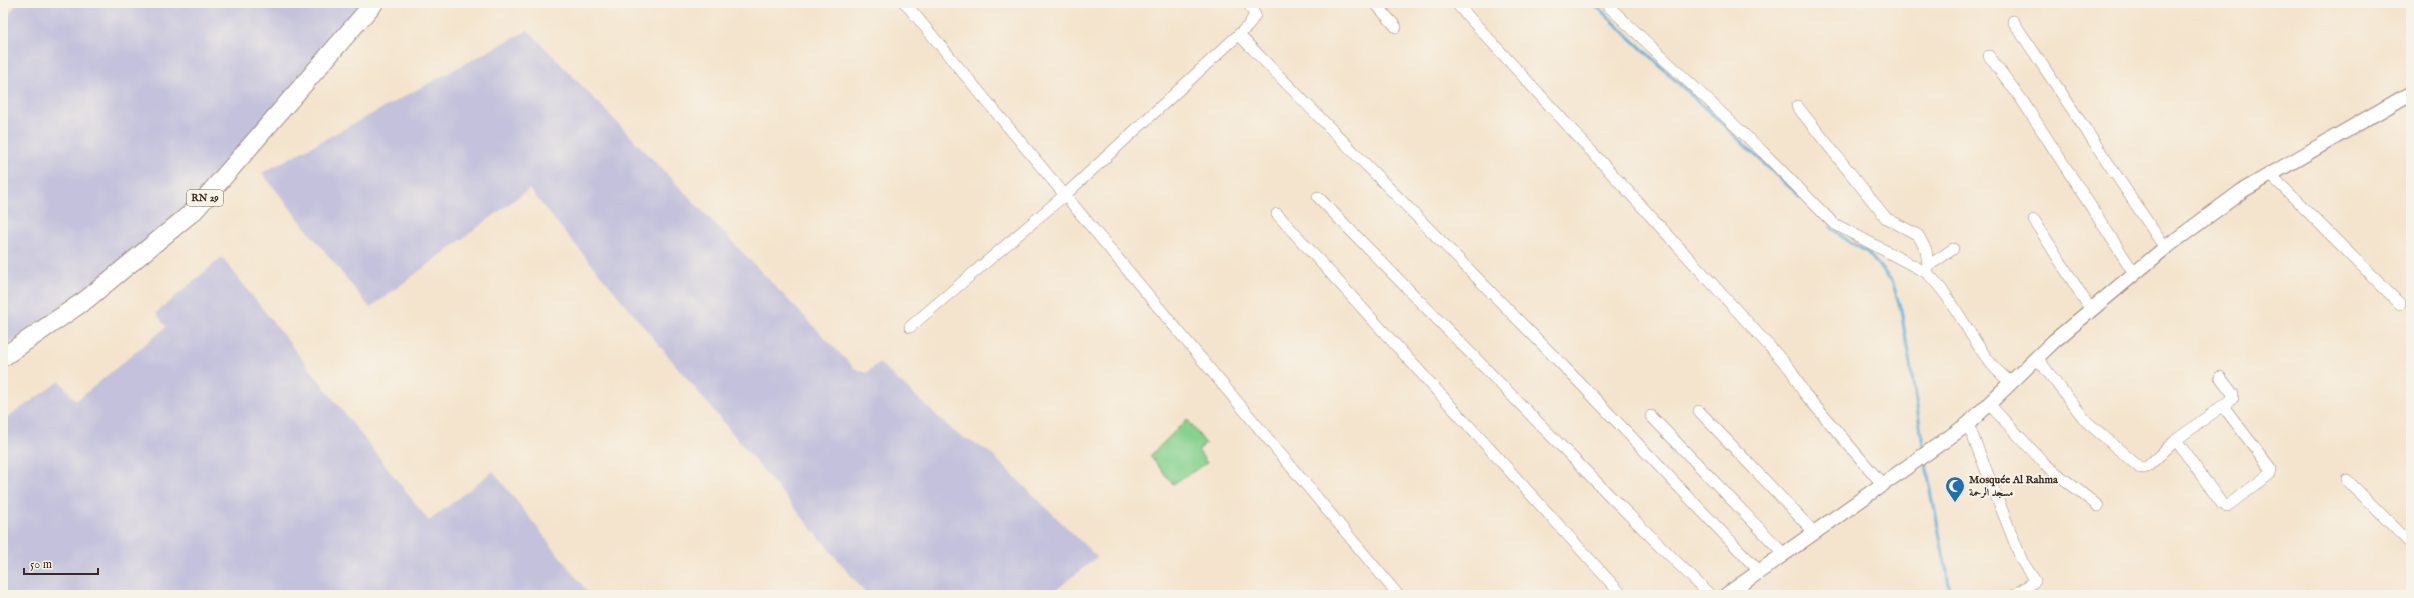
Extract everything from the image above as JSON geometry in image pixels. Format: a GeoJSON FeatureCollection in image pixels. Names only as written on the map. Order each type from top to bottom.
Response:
{"type":"FeatureCollection","features":[{"type":"Feature","properties":{"kind":"main road","name":"RN 29"},"geometry":{"type":"LineString","coordinates":[[3,357],[87,299],[195,210],[374,3]]}},
{"type":"Feature","properties":{"kind":"street"},"geometry":{"type":"LineString","coordinates":[[905,3],[1066,194],[1398,595]]}},
{"type":"Feature","properties":{"kind":"street"},"geometry":{"type":"LineString","coordinates":[[910,327],[1066,194],[1239,35],[1255,15],[1248,3]]}},
{"type":"Feature","properties":{"kind":"street"},"geometry":{"type":"LineString","coordinates":[[1375,3],[1396,27]]}},
{"type":"Feature","properties":{"kind":"street"},"geometry":{"type":"LineString","coordinates":[[1456,3],[1791,370],[1804,393],[1883,485]]}},
{"type":"Feature","properties":{"kind":"street"},"geometry":{"type":"LineString","coordinates":[[1604,3],[1763,152],[1833,222],[1928,269]]}},
{"type":"Feature","properties":{"kind":"street"},"geometry":{"type":"LineString","coordinates":[[2013,21],[2165,248]]}},
{"type":"Feature","properties":{"kind":"street"},"geometry":{"type":"LineString","coordinates":[[1239,35],[1575,377],[1759,571]]}},
{"type":"Feature","properties":{"kind":"street"},"geometry":{"type":"LineString","coordinates":[[1989,56],[2022,100],[2134,273]]}},
{"type":"Feature","properties":{"kind":"street"},"geometry":{"type":"LineString","coordinates":[[1726,595],[1814,532],[1910,467],[1968,424],[2037,358],[2134,273],[2242,191],[2411,93]]}},
{"type":"Feature","properties":{"kind":"street"},"geometry":{"type":"LineString","coordinates":[[1797,106],[1886,218],[1918,235],[1926,250],[1928,269],[1993,366],[2011,383]]}},
{"type":"Feature","properties":{"kind":"street"},"geometry":{"type":"LineString","coordinates":[[2271,175],[2400,304]]}},
{"type":"Feature","properties":{"kind":"street"},"geometry":{"type":"LineString","coordinates":[[1318,197],[1611,497],[1710,595]]}},
{"type":"Feature","properties":{"kind":"street"},"geometry":{"type":"LineString","coordinates":[[1277,214],[1622,595]]}},
{"type":"Feature","properties":{"kind":"street"},"geometry":{"type":"LineString","coordinates":[[2034,220],[2091,310]]}},
{"type":"Feature","properties":{"kind":"street"},"geometry":{"type":"LineString","coordinates":[[1928,269],[1953,250]]}},
{"type":"Feature","properties":{"kind":"street"},"geometry":{"type":"LineString","coordinates":[[2037,358],[2086,421],[2140,468],[2147,467],[2176,440],[2233,398],[2233,394],[2220,377]]}},
{"type":"Feature","properties":{"kind":"street"},"geometry":{"type":"LineString","coordinates":[[1989,404],[2045,464],[2098,506]]}},
{"type":"Feature","properties":{"kind":"street"},"geometry":{"type":"LineString","coordinates":[[2176,440],[2222,504],[2227,506],[2270,474],[2271,469],[2223,406]]}},
{"type":"Feature","properties":{"kind":"street"},"geometry":{"type":"LineString","coordinates":[[1700,411],[1814,532]]}},
{"type":"Feature","properties":{"kind":"street"},"geometry":{"type":"LineString","coordinates":[[1651,416],[1784,554]]}},
{"type":"Feature","properties":{"kind":"street"},"geometry":{"type":"LineString","coordinates":[[1968,424],[2022,561],[2035,581],[2016,595]]}},
{"type":"Feature","properties":{"kind":"street"},"geometry":{"type":"LineString","coordinates":[[2347,480],[2411,544]]}},
{"type":"Feature","properties":{"kind":"shaded area"},"geometry":{"type":"Polygon","coordinates":[[[18,3],[375,3],[195,210],[119,271],[3,348],[3,21],[18,3]]]}},
{"type":"Feature","properties":{"kind":"shaded area"},"geometry":{"type":"Polygon","coordinates":[[[528,30],[854,368],[866,373],[879,363],[957,434],[988,451],[1097,557],[1056,590],[1060,595],[867,595],[529,189],[370,308],[262,173],[528,30]]]}},
{"type":"Feature","properties":{"kind":"shaded area"},"geometry":{"type":"Polygon","coordinates":[[[222,257],[429,521],[493,471],[590,595],[3,595],[3,420],[60,381],[76,401],[166,327],[156,313],[222,257]]]}},
{"type":"Feature","properties":{"kind":"green space"},"geometry":{"type":"Polygon","coordinates":[[[1187,419],[1206,444],[1198,450],[1207,463],[1173,484],[1150,456],[1187,419]]]}},
{"type":"Feature","properties":{"kind":"waterway"},"geometry":{"type":"LineString","coordinates":[[1593,3],[1800,197]]}},
{"type":"Feature","properties":{"kind":"waterway"},"geometry":{"type":"LineString","coordinates":[[1831,227],[1841,236],[1867,252],[1892,281],[1901,310],[1924,450]]}},
{"type":"Feature","properties":{"kind":"waterway"},"geometry":{"type":"LineString","coordinates":[[1925,459],[1951,595]]}},
{"type":"Feature","properties":{"kind":"place","name":"Mosquée Al Rahma مسجد الرحمة"},"geometry":{"type":"Point","coordinates":[1955,503]}}]}
